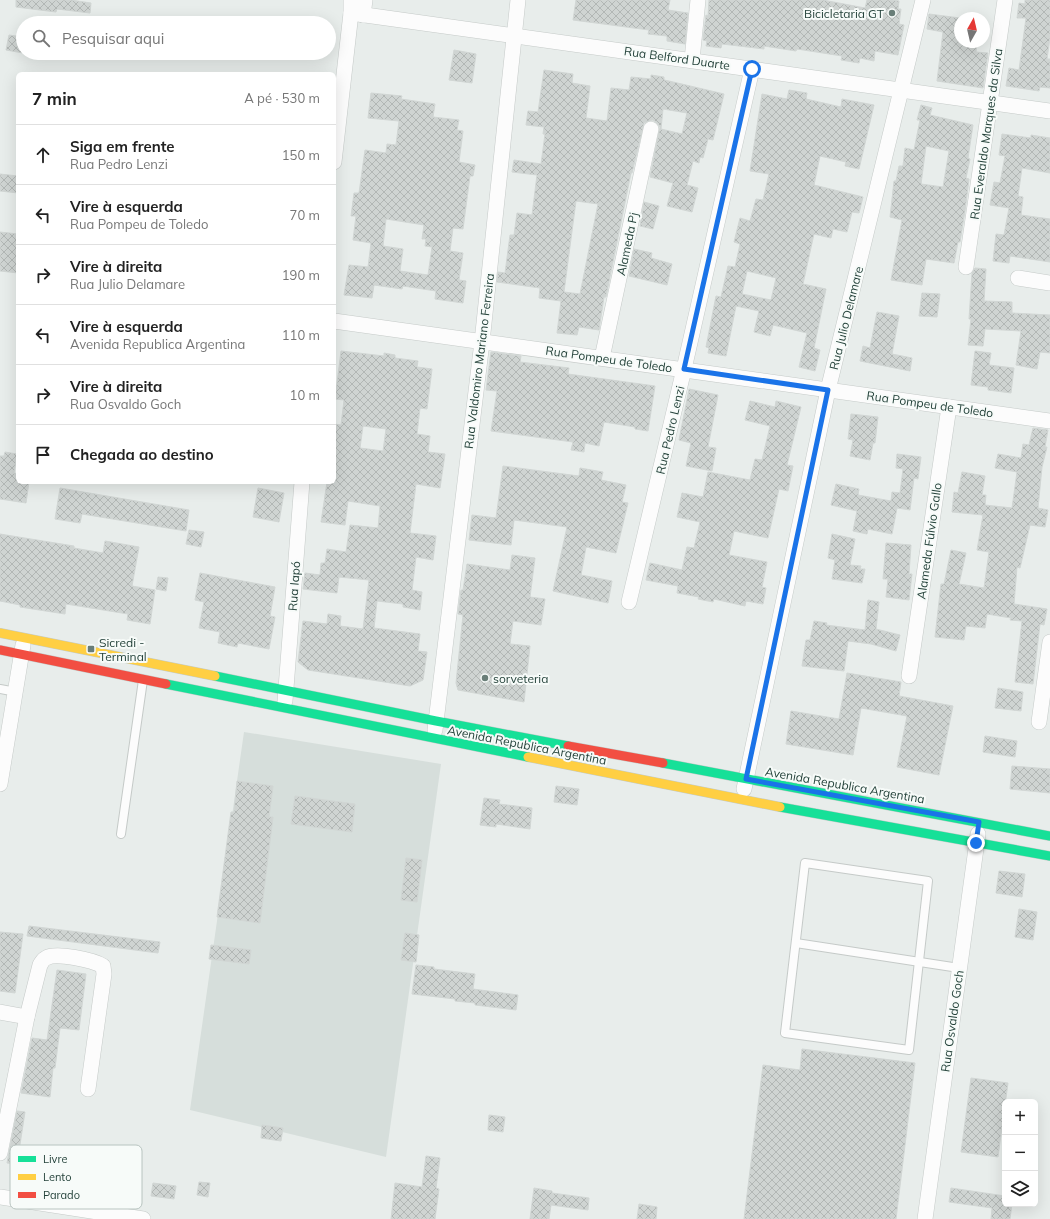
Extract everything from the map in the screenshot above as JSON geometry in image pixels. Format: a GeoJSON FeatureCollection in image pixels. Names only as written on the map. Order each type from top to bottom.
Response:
{"type":"FeatureCollection","features":[{"type":"Feature","properties":{"kind":"main road","name":"Avenida Republica Argentina"},"geometry":{"type":"LineString","coordinates":[[0,633],[436,721],[1050,836]]}},
{"type":"Feature","properties":{"kind":"main road","name":"Avenida Republica Argentina"},"geometry":{"type":"LineString","coordinates":[[0,650],[742,800],[1050,856]]}},
{"type":"Feature","properties":{"kind":"street","name":"Rua Valdomiro Mariano Ferreira"},"geometry":{"type":"LineString","coordinates":[[433,738],[482,342],[518,0]]}},
{"type":"Feature","properties":{"kind":"street"},"geometry":{"type":"LineString","coordinates":[[692,60],[698,0]]}},
{"type":"Feature","properties":{"kind":"street","name":"Rua Julio Delamare"},"geometry":{"type":"LineString","coordinates":[[742,800],[828,390],[923,0]]}},
{"type":"Feature","properties":{"kind":"street","name":"Rua Everaldo Marques da Silva"},"geometry":{"type":"LineString","coordinates":[[966,268],[1005,0]]}},
{"type":"Feature","properties":{"kind":"street","name":"Rua Belford Duarte"},"geometry":{"type":"LineString","coordinates":[[357,7],[514,35],[1050,111]]}},
{"type":"Feature","properties":{"kind":"street"},"geometry":{"type":"LineString","coordinates":[[336,149],[357,7]]}},
{"type":"Feature","properties":{"kind":"street","name":"Rua Pedro Lenzi"},"geometry":{"type":"LineString","coordinates":[[629,602],[752,69]]}},
{"type":"Feature","properties":{"kind":"street","name":"Alameda Pj"},"geometry":{"type":"LineString","coordinates":[[602,358],[651,129]]}},
{"type":"Feature","properties":{"kind":"street"},"geometry":{"type":"LineString","coordinates":[[1018,278],[1050,283]]}},
{"type":"Feature","properties":{"kind":"street","name":"Rua Pompeu de Toledo"},"geometry":{"type":"LineString","coordinates":[[336,321],[1050,421]]}},
{"type":"Feature","properties":{"kind":"street","name":"Alameda Fúlvio Gallo"},"geometry":{"type":"LineString","coordinates":[[909,676],[949,407]]}},
{"type":"Feature","properties":{"kind":"street","name":"Rua Iapó"},"geometry":{"type":"LineString","coordinates":[[284,708],[302,484]]}},
{"type":"Feature","properties":{"kind":"street"},"geometry":{"type":"LineString","coordinates":[[0,784],[24,637]]}},
{"type":"Feature","properties":{"kind":"street"},"geometry":{"type":"LineString","coordinates":[[1039,722],[1050,642]]}},
{"type":"Feature","properties":{"kind":"street","name":"Rua Osvaldo Goch"},"geometry":{"type":"LineString","coordinates":[[925,1219],[979,822]]}},
{"type":"Feature","properties":{"kind":"street"},"geometry":{"type":"LineString","coordinates":[[0,1153],[40,965],[45,958],[54,955],[96,962],[102,966],[104,974],[88,1089]]}},
{"type":"Feature","properties":{"kind":"street"},"geometry":{"type":"LineString","coordinates":[[0,1012],[28,1017]]}},
{"type":"Feature","properties":{"kind":"street"},"geometry":{"type":"LineString","coordinates":[[0,1197],[10,1199]]}},
{"type":"Feature","properties":{"kind":"street"},"geometry":{"type":"LineString","coordinates":[[59,1209],[88,1215],[143,1219]]}},
{"type":"Feature","properties":{"kind":"lane"},"geometry":{"type":"LineString","coordinates":[[121,834],[143,679]]}},
{"type":"Feature","properties":{"kind":"lane"},"geometry":{"type":"LineString","coordinates":[[0,689],[16,692]]}},
{"type":"Feature","properties":{"kind":"lane"},"geometry":{"type":"LineString","coordinates":[[805,863],[928,881],[909,1050],[785,1033],[796,943],[805,863]]}},
{"type":"Feature","properties":{"kind":"lane"},"geometry":{"type":"LineString","coordinates":[[796,943],[959,968]]}},
{"type":"Feature","properties":{"kind":"shaded area"},"geometry":{"type":"Polygon","coordinates":[[[244,732],[441,764],[386,1157],[190,1110],[244,732]]]}},
{"type":"Feature","properties":{"kind":"building"},"geometry":{"type":"Polygon","coordinates":[[[16,0],[71,0],[91,3],[90,13],[57,9],[56,12],[16,7],[16,0]]]}},
{"type":"Feature","properties":{"kind":"building"},"geometry":{"type":"Polygon","coordinates":[[[576,0],[670,0],[668,10],[688,13],[685,44],[667,41],[667,36],[648,34],[649,30],[573,20],[576,0]]]}},
{"type":"Feature","properties":{"kind":"building"},"geometry":{"type":"Polygon","coordinates":[[[709,0],[823,0],[865,8],[867,0],[899,1],[898,9],[901,9],[899,24],[904,25],[898,55],[875,51],[874,61],[860,58],[859,63],[841,60],[842,56],[797,49],[796,51],[764,46],[764,49],[722,44],[721,48],[706,46],[707,41],[703,40],[706,15],[708,16],[709,0]]]}},
{"type":"Feature","properties":{"kind":"building"},"geometry":{"type":"Polygon","coordinates":[[[1025,0],[1050,0],[1050,38],[1047,59],[1050,59],[1050,88],[1040,87],[1039,91],[1006,86],[1009,68],[1019,70],[1026,18],[1017,18],[1019,3],[1025,4],[1025,0]]]}},
{"type":"Feature","properties":{"kind":"building"},"geometry":{"type":"Polygon","coordinates":[[[929,14],[954,17],[954,48],[976,48],[976,52],[988,53],[983,88],[937,81],[943,32],[927,29],[929,14]]]}},
{"type":"Feature","properties":{"kind":"building"},"geometry":{"type":"Polygon","coordinates":[[[9,35],[16,36],[16,52],[6,50],[9,35]]]}},
{"type":"Feature","properties":{"kind":"building"},"geometry":{"type":"Polygon","coordinates":[[[454,50],[476,54],[472,83],[449,80],[454,50]]]}},
{"type":"Feature","properties":{"kind":"building"},"geometry":{"type":"Polygon","coordinates":[[[544,70],[573,74],[572,83],[590,86],[586,118],[607,121],[611,88],[629,90],[631,77],[651,79],[651,75],[664,77],[664,80],[724,94],[713,140],[708,139],[703,158],[700,157],[699,163],[693,161],[687,185],[698,188],[692,212],[667,206],[673,183],[650,177],[660,127],[653,120],[644,123],[631,173],[606,297],[604,297],[599,330],[579,327],[577,335],[557,333],[561,301],[539,298],[540,288],[497,282],[498,272],[505,273],[510,235],[514,235],[517,213],[532,215],[537,175],[512,172],[514,160],[541,164],[545,134],[543,134],[544,127],[526,125],[528,111],[538,112],[544,70]],[[663,109],[661,129],[682,134],[687,113],[663,109]],[[576,201],[564,292],[580,294],[598,204],[576,201]]]}},
{"type":"Feature","properties":{"kind":"building"},"geometry":{"type":"Polygon","coordinates":[[[789,90],[807,93],[806,99],[841,107],[842,99],[874,105],[859,169],[845,166],[846,162],[820,156],[814,185],[863,197],[859,213],[852,212],[847,232],[833,229],[831,238],[814,234],[803,284],[826,289],[814,348],[820,350],[815,371],[799,367],[807,333],[773,325],[770,336],[754,332],[759,311],[736,306],[726,356],[708,353],[709,348],[706,347],[716,296],[721,297],[728,266],[735,267],[740,244],[734,242],[740,218],[750,221],[756,199],[763,200],[769,174],[750,171],[762,94],[787,99],[789,90]],[[747,271],[742,294],[771,300],[776,278],[747,271]]]}},
{"type":"Feature","properties":{"kind":"building"},"geometry":{"type":"Polygon","coordinates":[[[371,93],[402,96],[401,99],[435,104],[433,117],[459,120],[457,130],[463,131],[459,162],[475,165],[473,176],[470,176],[463,229],[453,228],[450,251],[463,253],[459,280],[466,281],[463,303],[435,299],[436,291],[403,286],[402,289],[374,285],[372,298],[344,295],[349,265],[368,267],[371,243],[353,240],[356,216],[351,216],[354,193],[359,193],[365,150],[386,153],[387,144],[396,145],[399,121],[368,118],[371,93]],[[386,219],[383,246],[403,249],[400,271],[428,275],[432,247],[425,246],[426,239],[422,239],[424,225],[386,219]]]}},
{"type":"Feature","properties":{"kind":"building"},"geometry":{"type":"Polygon","coordinates":[[[921,105],[932,108],[930,115],[973,125],[968,158],[970,159],[966,178],[969,179],[965,211],[960,242],[958,242],[954,263],[926,259],[922,285],[891,280],[902,220],[890,217],[894,181],[896,181],[899,166],[903,166],[905,148],[914,150],[920,120],[917,120],[921,105]],[[926,146],[921,184],[943,187],[949,151],[926,146]]]}},
{"type":"Feature","properties":{"kind":"building"},"geometry":{"type":"Polygon","coordinates":[[[1002,134],[1031,138],[1031,135],[1050,138],[1050,173],[1022,168],[1018,196],[1023,197],[1021,215],[1050,219],[1050,262],[1010,256],[1009,263],[993,261],[996,234],[1004,235],[1009,208],[990,205],[994,182],[1000,183],[1005,156],[999,155],[1002,134]]]}},
{"type":"Feature","properties":{"kind":"building"},"geometry":{"type":"Polygon","coordinates":[[[0,174],[16,176],[16,193],[0,191],[0,174]]]}},
{"type":"Feature","properties":{"kind":"building"},"geometry":{"type":"Polygon","coordinates":[[[644,202],[659,206],[653,229],[640,226],[644,202]]]}},
{"type":"Feature","properties":{"kind":"building"},"geometry":{"type":"Polygon","coordinates":[[[0,232],[16,234],[16,273],[0,271],[0,232]]]}},
{"type":"Feature","properties":{"kind":"building"},"geometry":{"type":"Polygon","coordinates":[[[634,249],[652,253],[651,258],[672,264],[667,285],[629,276],[634,249]]]}},
{"type":"Feature","properties":{"kind":"building"},"geometry":{"type":"Polygon","coordinates":[[[975,268],[986,269],[984,301],[1012,302],[1012,313],[1050,315],[1050,353],[1040,352],[1037,369],[1016,365],[1021,331],[985,329],[983,346],[968,345],[971,319],[969,319],[972,273],[975,268]]]}},
{"type":"Feature","properties":{"kind":"building"},"geometry":{"type":"Polygon","coordinates":[[[922,293],[940,294],[937,317],[919,316],[922,293]]]}},
{"type":"Feature","properties":{"kind":"building"},"geometry":{"type":"Polygon","coordinates":[[[877,312],[899,316],[892,354],[912,358],[910,371],[860,361],[863,346],[870,348],[877,312]]]}},
{"type":"Feature","properties":{"kind":"building"},"geometry":{"type":"Polygon","coordinates":[[[341,351],[384,356],[384,353],[395,355],[395,358],[418,361],[417,367],[432,369],[427,409],[420,408],[417,434],[430,436],[428,452],[445,454],[440,488],[416,484],[410,533],[436,536],[433,560],[416,557],[412,590],[422,592],[420,610],[403,607],[403,604],[377,601],[374,628],[420,634],[418,651],[427,652],[423,680],[410,686],[308,670],[298,662],[303,621],[327,624],[328,614],[341,616],[340,626],[363,629],[369,580],[339,577],[337,593],[303,589],[305,573],[320,575],[321,563],[325,563],[327,549],[346,552],[350,525],[378,528],[380,506],[348,501],[345,525],[321,522],[327,484],[336,484],[336,424],[341,425],[344,400],[336,399],[341,351]],[[363,426],[360,448],[383,451],[386,429],[363,426]]]}},
{"type":"Feature","properties":{"kind":"building"},"geometry":{"type":"Polygon","coordinates":[[[975,351],[991,353],[989,365],[1014,368],[1011,393],[988,390],[988,387],[971,385],[975,351]]]}},
{"type":"Feature","properties":{"kind":"building"},"geometry":{"type":"Polygon","coordinates":[[[491,352],[521,356],[520,362],[569,368],[568,374],[655,386],[648,431],[635,429],[635,427],[604,422],[599,446],[585,443],[584,452],[571,450],[573,442],[491,431],[497,391],[486,390],[491,352]]]}},
{"type":"Feature","properties":{"kind":"building"},"geometry":{"type":"Polygon","coordinates":[[[689,389],[718,395],[708,447],[716,448],[712,471],[686,466],[691,443],[679,440],[689,389]]]}},
{"type":"Feature","properties":{"kind":"building"},"geometry":{"type":"Polygon","coordinates":[[[750,401],[775,407],[776,401],[801,407],[787,465],[793,466],[788,491],[779,489],[768,538],[734,531],[729,555],[767,562],[762,587],[766,588],[763,604],[746,601],[745,606],[714,599],[713,602],[698,599],[699,597],[677,593],[678,586],[646,580],[650,563],[682,570],[687,547],[694,548],[700,522],[677,517],[682,493],[703,497],[708,472],[750,480],[755,459],[762,460],[770,426],[745,420],[750,401]]]}},
{"type":"Feature","properties":{"kind":"building"},"geometry":{"type":"Polygon","coordinates":[[[851,414],[878,417],[875,443],[873,443],[870,460],[850,456],[853,440],[848,439],[851,414]]]}},
{"type":"Feature","properties":{"kind":"building"},"geometry":{"type":"Polygon","coordinates":[[[1033,428],[1048,430],[1045,447],[1047,447],[1042,467],[1038,508],[1048,510],[1045,527],[1030,525],[1020,568],[1017,567],[1014,604],[1047,609],[1044,625],[1040,624],[1033,684],[1015,682],[1022,621],[1010,620],[1011,618],[987,614],[985,628],[966,626],[964,640],[935,637],[941,584],[944,584],[951,550],[966,553],[959,584],[984,588],[989,552],[977,550],[983,515],[952,512],[954,492],[958,493],[962,472],[985,476],[982,495],[986,495],[985,505],[1012,508],[1017,472],[995,468],[998,454],[1021,458],[1023,444],[1029,445],[1033,428]]]}},
{"type":"Feature","properties":{"kind":"building"},"geometry":{"type":"Polygon","coordinates":[[[5,452],[16,454],[14,473],[16,474],[16,484],[29,484],[26,503],[0,499],[0,456],[4,456],[5,452]]]}},
{"type":"Feature","properties":{"kind":"building"},"geometry":{"type":"Polygon","coordinates":[[[897,454],[921,457],[918,479],[914,478],[910,510],[897,508],[892,534],[868,529],[867,534],[853,531],[857,511],[831,505],[836,484],[859,489],[858,495],[891,501],[892,492],[900,493],[903,469],[896,468],[897,454]]]}},
{"type":"Feature","properties":{"kind":"building"},"geometry":{"type":"Polygon","coordinates":[[[503,466],[579,476],[580,468],[603,472],[601,480],[626,485],[622,502],[628,503],[616,553],[586,547],[581,575],[612,581],[608,603],[553,591],[567,527],[514,520],[511,545],[469,540],[472,515],[496,518],[503,466]]]}},
{"type":"Feature","properties":{"kind":"building"},"geometry":{"type":"Polygon","coordinates":[[[60,488],[189,510],[186,531],[82,514],[80,523],[55,519],[60,488]]]}},
{"type":"Feature","properties":{"kind":"building"},"geometry":{"type":"Polygon","coordinates":[[[258,488],[284,493],[279,522],[253,517],[258,488]]]}},
{"type":"Feature","properties":{"kind":"building"},"geometry":{"type":"Polygon","coordinates":[[[189,530],[204,532],[201,547],[186,544],[189,530]]]}},
{"type":"Feature","properties":{"kind":"building"},"geometry":{"type":"Polygon","coordinates":[[[0,534],[74,546],[74,548],[103,553],[105,541],[139,547],[132,586],[155,590],[150,624],[127,620],[128,614],[66,604],[65,614],[20,607],[20,605],[0,601],[0,534]]]}},
{"type":"Feature","properties":{"kind":"building"},"geometry":{"type":"Polygon","coordinates":[[[832,534],[855,539],[850,565],[861,566],[860,569],[865,569],[862,583],[832,579],[835,560],[828,558],[832,534]]]}},
{"type":"Feature","properties":{"kind":"building"},"geometry":{"type":"Polygon","coordinates":[[[886,543],[911,545],[909,574],[912,574],[909,600],[886,597],[888,579],[883,579],[886,543]]]}},
{"type":"Feature","properties":{"kind":"building"},"geometry":{"type":"Polygon","coordinates":[[[512,555],[535,558],[530,597],[545,599],[541,625],[513,621],[510,644],[530,646],[524,702],[458,690],[456,683],[463,615],[458,614],[461,590],[463,590],[467,564],[510,570],[512,555]]]}},
{"type":"Feature","properties":{"kind":"building"},"geometry":{"type":"Polygon","coordinates":[[[200,573],[275,587],[270,616],[275,617],[269,649],[238,643],[237,647],[218,643],[220,632],[199,628],[204,602],[195,600],[200,573]]]}},
{"type":"Feature","properties":{"kind":"building"},"geometry":{"type":"Polygon","coordinates":[[[158,577],[168,578],[166,591],[156,589],[158,577]]]}},
{"type":"Feature","properties":{"kind":"building"},"geometry":{"type":"Polygon","coordinates":[[[868,600],[879,602],[876,629],[900,635],[896,651],[871,644],[848,641],[844,671],[802,666],[806,640],[810,640],[814,621],[827,623],[826,625],[865,630],[868,600]]]}},
{"type":"Feature","properties":{"kind":"building"},"geometry":{"type":"Polygon","coordinates":[[[847,673],[901,682],[899,696],[953,706],[939,775],[897,767],[907,716],[861,708],[853,755],[786,744],[791,711],[839,719],[847,673]]]}},
{"type":"Feature","properties":{"kind":"building"},"geometry":{"type":"Polygon","coordinates":[[[998,688],[1023,692],[1021,711],[995,708],[998,688]]]}},
{"type":"Feature","properties":{"kind":"building"},"geometry":{"type":"Polygon","coordinates":[[[985,736],[1017,741],[1015,757],[983,752],[985,736]]]}},
{"type":"Feature","properties":{"kind":"building"},"geometry":{"type":"Polygon","coordinates":[[[1012,766],[1050,769],[1050,793],[1010,789],[1012,766]]]}},
{"type":"Feature","properties":{"kind":"building"},"geometry":{"type":"Polygon","coordinates":[[[237,781],[273,786],[269,817],[273,817],[260,923],[217,917],[231,812],[234,812],[237,781]]]}},
{"type":"Feature","properties":{"kind":"building"},"geometry":{"type":"Polygon","coordinates":[[[556,786],[579,789],[577,805],[554,802],[556,786]]]}},
{"type":"Feature","properties":{"kind":"building"},"geometry":{"type":"Polygon","coordinates":[[[295,796],[355,804],[352,832],[291,824],[295,796]]]}},
{"type":"Feature","properties":{"kind":"building"},"geometry":{"type":"Polygon","coordinates":[[[484,798],[500,800],[499,804],[532,808],[530,829],[496,824],[496,827],[480,825],[484,798]]]}},
{"type":"Feature","properties":{"kind":"building"},"geometry":{"type":"Polygon","coordinates":[[[406,858],[422,860],[417,902],[401,900],[406,858]]]}},
{"type":"Feature","properties":{"kind":"building"},"geometry":{"type":"Polygon","coordinates":[[[999,871],[1025,874],[1022,897],[996,893],[999,871]]]}},
{"type":"Feature","properties":{"kind":"building"},"geometry":{"type":"Polygon","coordinates":[[[1019,909],[1037,912],[1033,940],[1015,937],[1019,909]]]}},
{"type":"Feature","properties":{"kind":"building"},"geometry":{"type":"Polygon","coordinates":[[[29,926],[160,942],[158,953],[27,936],[29,926]]]}},
{"type":"Feature","properties":{"kind":"building"},"geometry":{"type":"Polygon","coordinates":[[[0,932],[23,934],[15,993],[0,991],[0,932]]]}},
{"type":"Feature","properties":{"kind":"building"},"geometry":{"type":"Polygon","coordinates":[[[405,933],[419,935],[416,962],[401,960],[405,933]]]}},
{"type":"Feature","properties":{"kind":"building"},"geometry":{"type":"Polygon","coordinates":[[[211,945],[251,950],[249,964],[209,959],[211,945]]]}},
{"type":"Feature","properties":{"kind":"building"},"geometry":{"type":"Polygon","coordinates":[[[416,965],[434,967],[434,969],[475,974],[473,989],[518,995],[516,1010],[475,1005],[475,1003],[455,1001],[455,999],[412,994],[416,965]]]}},
{"type":"Feature","properties":{"kind":"building"},"geometry":{"type":"Polygon","coordinates":[[[57,970],[86,974],[79,1030],[60,1028],[50,1097],[21,1093],[32,1038],[47,1040],[57,970]]]}},
{"type":"Feature","properties":{"kind":"building"},"geometry":{"type":"Polygon","coordinates":[[[802,1049],[915,1063],[896,1219],[744,1219],[763,1065],[800,1070],[802,1049]]]}},
{"type":"Feature","properties":{"kind":"building"},"geometry":{"type":"Polygon","coordinates":[[[971,1078],[1008,1083],[1006,1099],[1002,1099],[1002,1127],[998,1157],[961,1152],[971,1078]]]}},
{"type":"Feature","properties":{"kind":"building"},"geometry":{"type":"Polygon","coordinates":[[[17,1111],[25,1112],[20,1145],[10,1145],[17,1111]]]}},
{"type":"Feature","properties":{"kind":"building"},"geometry":{"type":"Polygon","coordinates":[[[489,1115],[505,1117],[503,1132],[488,1130],[489,1115]]]}},
{"type":"Feature","properties":{"kind":"building"},"geometry":{"type":"Polygon","coordinates":[[[262,1125],[283,1128],[281,1141],[261,1138],[262,1125]]]}},
{"type":"Feature","properties":{"kind":"building"},"geometry":{"type":"Polygon","coordinates":[[[10,1147],[10,1163],[7,1163],[10,1147]]]}},
{"type":"Feature","properties":{"kind":"building"},"geometry":{"type":"Polygon","coordinates":[[[426,1156],[440,1158],[436,1188],[439,1189],[435,1219],[391,1219],[395,1183],[422,1187],[426,1156]]]}},
{"type":"Feature","properties":{"kind":"building"},"geometry":{"type":"Polygon","coordinates":[[[199,1182],[210,1183],[208,1197],[197,1195],[199,1182]]]}},
{"type":"Feature","properties":{"kind":"building"},"geometry":{"type":"Polygon","coordinates":[[[153,1183],[176,1186],[174,1199],[151,1196],[153,1183]]]}},
{"type":"Feature","properties":{"kind":"building"},"geometry":{"type":"Polygon","coordinates":[[[534,1188],[552,1191],[552,1193],[589,1198],[588,1210],[551,1205],[549,1219],[530,1219],[534,1188]]]}},
{"type":"Feature","properties":{"kind":"building"},"geometry":{"type":"Polygon","coordinates":[[[951,1188],[1002,1196],[1002,1207],[1012,1207],[1010,1219],[991,1219],[992,1208],[949,1202],[951,1188]]]}},
{"type":"Feature","properties":{"kind":"building"},"geometry":{"type":"Polygon","coordinates":[[[639,1204],[657,1207],[656,1219],[637,1219],[639,1204]]]}},
{"type":"Feature","properties":{"kind":"traffic: fast"},"geometry":{"type":"LineString","coordinates":[[215,676],[568,746]]}},
{"type":"Feature","properties":{"kind":"traffic: fast"},"geometry":{"type":"LineString","coordinates":[[166,684],[528,757]]}},
{"type":"Feature","properties":{"kind":"traffic: fast"},"geometry":{"type":"LineString","coordinates":[[663,763],[1050,836]]}},
{"type":"Feature","properties":{"kind":"traffic: fast"},"geometry":{"type":"LineString","coordinates":[[780,807],[1050,856]]}},
{"type":"Feature","properties":{"kind":"traffic: slow"},"geometry":{"type":"LineString","coordinates":[[0,633],[215,676]]}},
{"type":"Feature","properties":{"kind":"traffic: slow"},"geometry":{"type":"LineString","coordinates":[[528,757],[780,807]]}},
{"type":"Feature","properties":{"kind":"traffic: jam"},"geometry":{"type":"LineString","coordinates":[[0,650],[166,684]]}},
{"type":"Feature","properties":{"kind":"traffic: jam"},"geometry":{"type":"LineString","coordinates":[[568,746],[663,763]]}},
{"type":"Feature","properties":{"kind":"place","name":"Bicicletaria GT"},"geometry":{"type":"Point","coordinates":[892,13]}},
{"type":"Feature","properties":{"kind":"place","name":"Sicredi - Terminal"},"geometry":{"type":"Point","coordinates":[91,649]}},
{"type":"Feature","properties":{"kind":"place","name":"sorveteria"},"geometry":{"type":"Point","coordinates":[485,678]}},
{"type":"Feature","properties":{"kind":"route"},"geometry":{"type":"LineString","coordinates":[[752,69],[684,369],[828,390],[746,779],[979,822],[976,843]]}}]}
